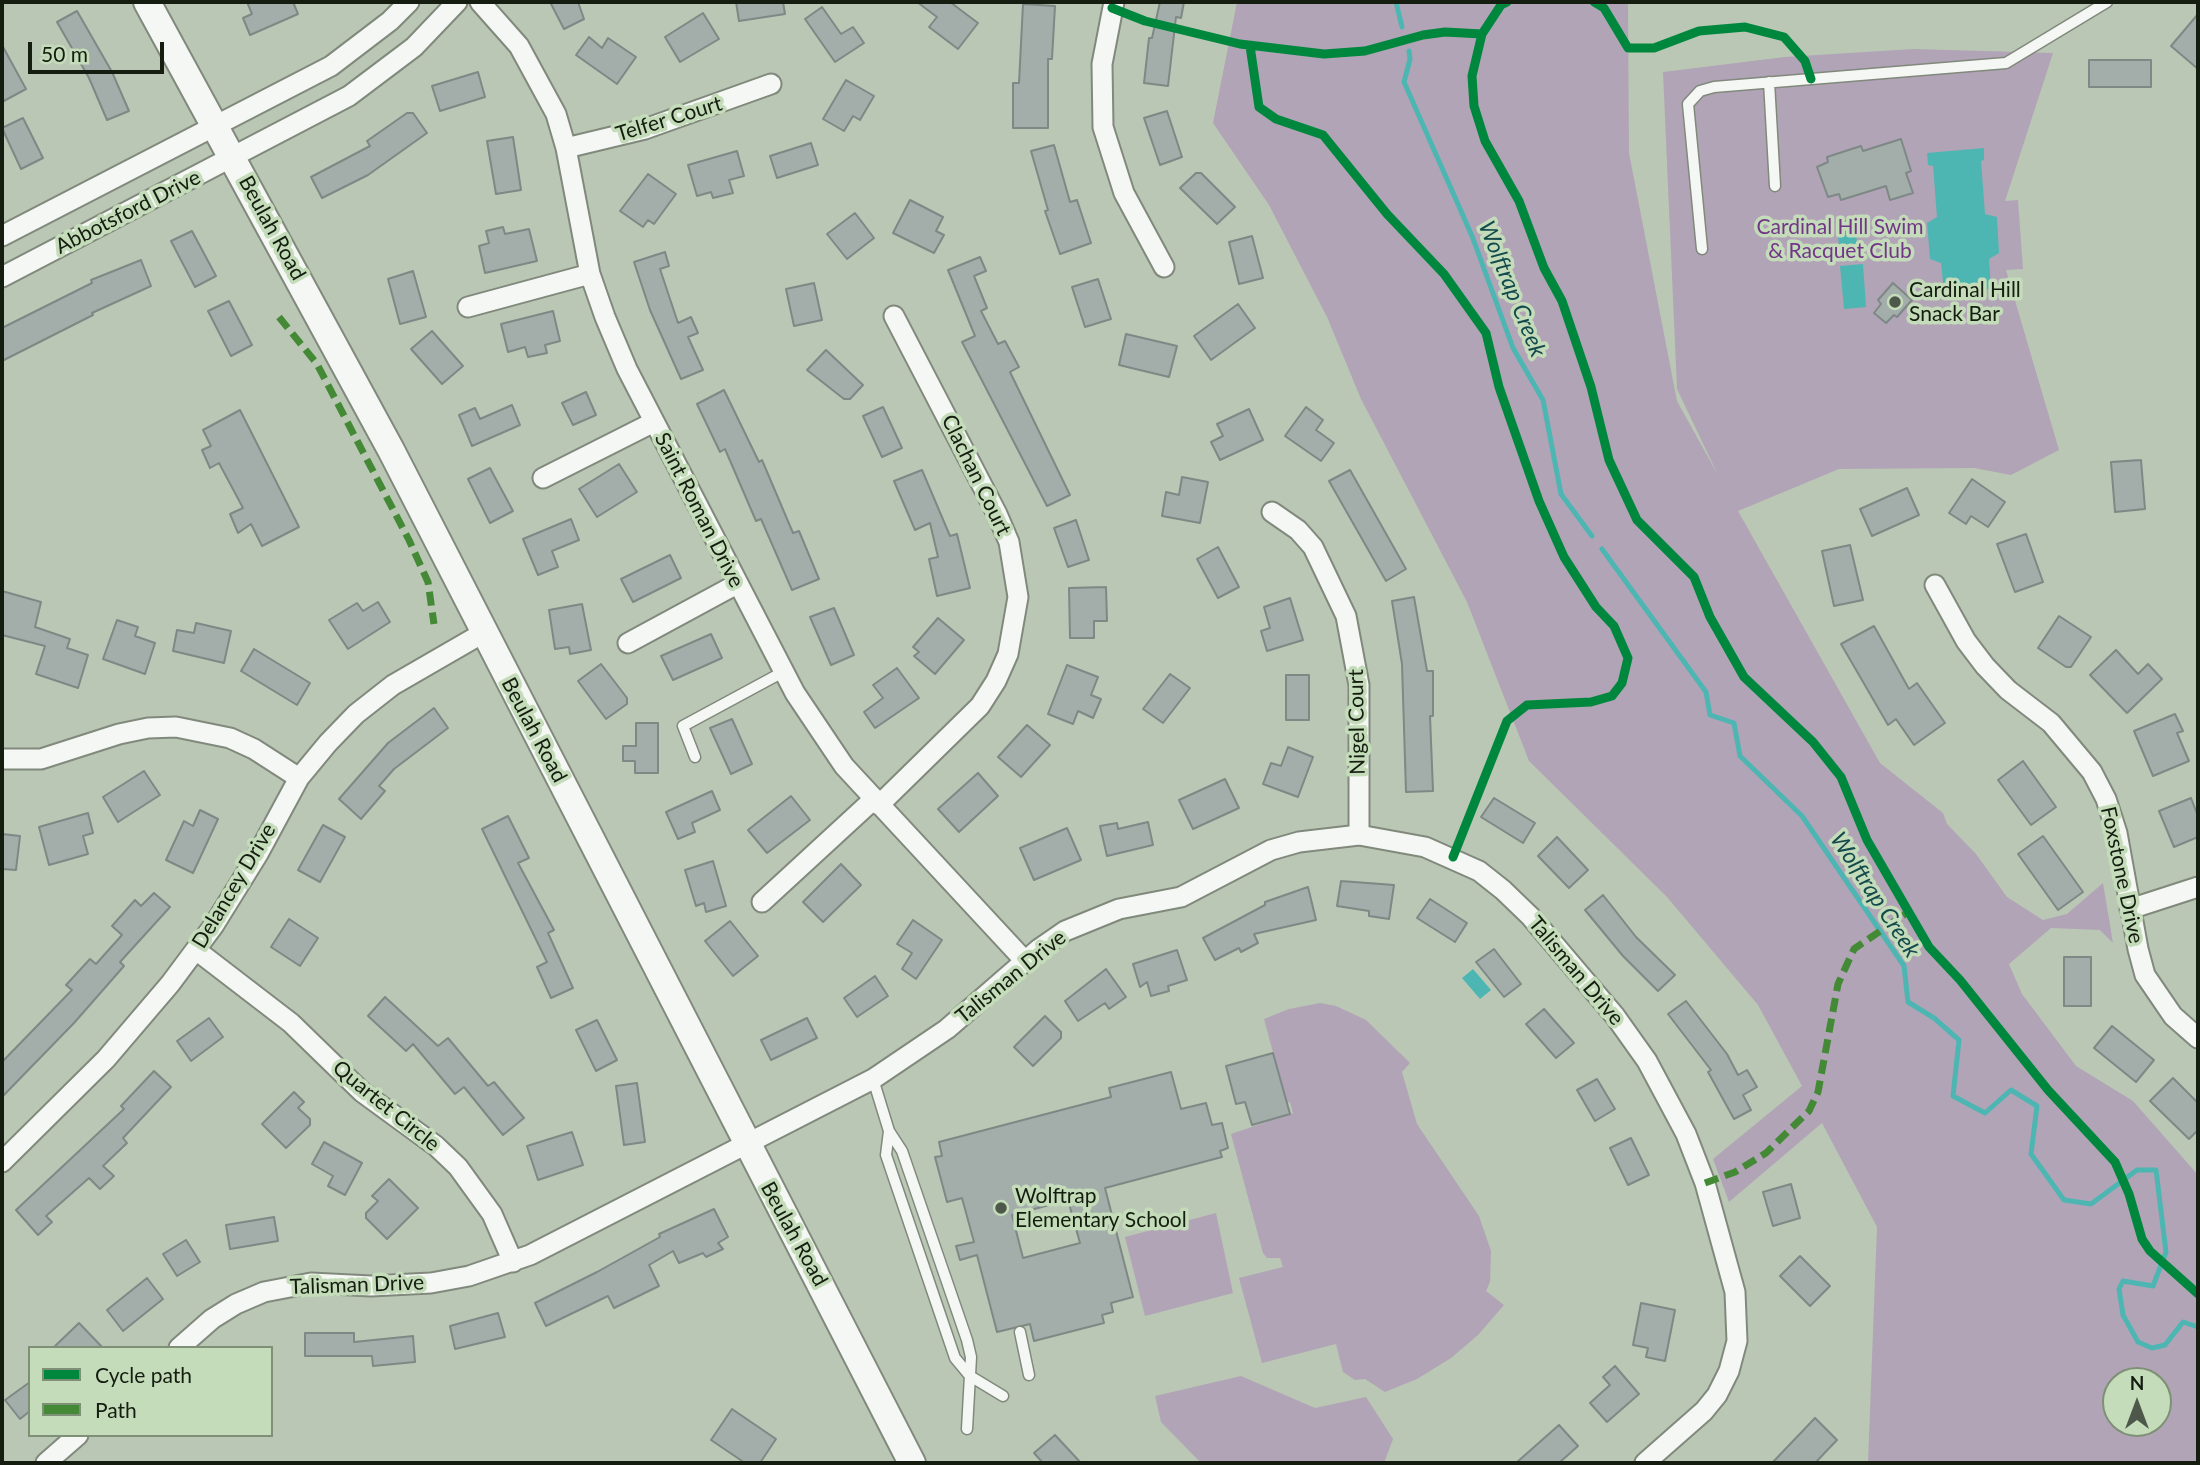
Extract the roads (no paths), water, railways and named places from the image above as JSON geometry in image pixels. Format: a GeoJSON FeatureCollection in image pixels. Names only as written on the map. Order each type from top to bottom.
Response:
{"type":"FeatureCollection","features":[{"type":"Feature","properties":{"kind":"main road","name":"Beulah Road"},"geometry":{"type":"LineString","coordinates":[[147,2],[391,450],[746,1144],[860,1357],[912,1463]]}},
{"type":"Feature","properties":{"kind":"street","name":"Abbotsford Drive"},"geometry":{"type":"LineString","coordinates":[[2,236],[331,66],[390,21],[409,2]]}},
{"type":"Feature","properties":{"kind":"street","name":"Abbotsford Drive"},"geometry":{"type":"LineString","coordinates":[[2,277],[349,96],[414,47],[457,2]]}},
{"type":"Feature","properties":{"kind":"street","name":"Saint Roman Drive"},"geometry":{"type":"LineString","coordinates":[[480,2],[519,46],[539,78],[556,114],[566,148],[590,274],[622,359],[783,672],[820,735],[876,802],[1025,961]]}},
{"type":"Feature","properties":{"kind":"street"},"geometry":{"type":"LineString","coordinates":[[1114,2],[1102,64],[1103,127],[1124,193],[1164,267]]}},
{"type":"Feature","properties":{"kind":"street","name":"Telfer Court"},"geometry":{"type":"LineString","coordinates":[[566,148],[656,125],[771,85]]}},
{"type":"Feature","properties":{"kind":"street"},"geometry":{"type":"LineString","coordinates":[[2,236],[20,268]]}},
{"type":"Feature","properties":{"kind":"street"},"geometry":{"type":"LineString","coordinates":[[468,307],[590,274]]}},
{"type":"Feature","properties":{"kind":"street","name":"Clachan Court"},"geometry":{"type":"LineString","coordinates":[[762,902],[980,706],[996,681],[1008,654],[1018,597],[1012,551],[997,514],[894,316]]}},
{"type":"Feature","properties":{"kind":"street"},"geometry":{"type":"LineString","coordinates":[[543,478],[654,422]]}},
{"type":"Feature","properties":{"kind":"street","name":"Nigel Court"},"geometry":{"type":"LineString","coordinates":[[1272,512],[1298,530],[1313,547],[1346,616],[1359,685],[1359,835]]}},
{"type":"Feature","properties":{"kind":"street"},"geometry":{"type":"LineString","coordinates":[[628,643],[737,584]]}},
{"type":"Feature","properties":{"kind":"street","name":"Foxstone Drive"},"geometry":{"type":"LineString","coordinates":[[1935,585],[1966,641],[1985,666],[2008,690],[2051,723],[2092,772],[2106,799],[2118,833],[2141,962],[2156,995],[2173,1017],[2198,1038]]}},
{"type":"Feature","properties":{"kind":"street","name":"Delancey Drive"},"geometry":{"type":"LineString","coordinates":[[2,1162],[106,1059],[196,950],[258,854],[299,778],[328,743],[373,700],[410,674],[483,633]]}},
{"type":"Feature","properties":{"kind":"street"},"geometry":{"type":"LineString","coordinates":[[2,759],[41,759],[119,734],[148,728],[176,727],[230,738],[254,749],[299,778]]}},
{"type":"Feature","properties":{"kind":"street","name":"Talisman Drive"},"geometry":{"type":"LineString","coordinates":[[181,1346],[236,1304],[264,1292],[311,1283],[371,1286],[431,1283],[469,1276],[513,1262],[873,1079],[947,1029],[1025,961],[1065,931],[1093,917],[1181,897],[1271,850],[1312,839],[1359,835],[1425,846],[1479,871],[1531,916],[1615,1016],[1653,1071],[1698,1162],[1735,1292],[1738,1326],[1733,1358],[1717,1395],[1704,1411],[1645,1463]]}},
{"type":"Feature","properties":{"kind":"street"},"geometry":{"type":"LineString","coordinates":[[2130,909],[2198,887]]}},
{"type":"Feature","properties":{"kind":"street","name":"Quartet Circle"},"geometry":{"type":"LineString","coordinates":[[196,950],[291,1023],[362,1092],[436,1146],[458,1167],[492,1214],[513,1262]]}},
{"type":"Feature","properties":{"kind":"street"},"geometry":{"type":"LineString","coordinates":[[46,1463],[76,1437]]}},
{"type":"Feature","properties":{"kind":"lane"},"geometry":{"type":"LineString","coordinates":[[1702,249],[1688,104],[1700,91],[1714,87],[2006,63],[2107,2]]}},
{"type":"Feature","properties":{"kind":"lane"},"geometry":{"type":"LineString","coordinates":[[1769,82],[1775,186]]}},
{"type":"Feature","properties":{"kind":"lane"},"geometry":{"type":"LineString","coordinates":[[695,757],[683,726],[783,672]]}},
{"type":"Feature","properties":{"kind":"lane"},"geometry":{"type":"LineString","coordinates":[[873,1079],[889,1131],[902,1151],[967,1340],[971,1357],[967,1429]]}},
{"type":"Feature","properties":{"kind":"lane"},"geometry":{"type":"LineString","coordinates":[[889,1131],[886,1155],[955,1358],[970,1377],[1003,1396]]}},
{"type":"Feature","properties":{"kind":"lane"},"geometry":{"type":"LineString","coordinates":[[1020,1332],[1029,1375]]}},
{"type":"Feature","properties":{"kind":"water"},"geometry":{"type":"Polygon","coordinates":[[[1984,148],[1984,160],[1981,161],[1985,214],[1997,217],[1999,253],[1989,259],[1991,289],[1944,293],[1941,263],[1930,259],[1927,223],[1937,217],[1933,166],[1928,165],[1927,153],[1984,148]]]}},
{"type":"Feature","properties":{"kind":"water"},"geometry":{"type":"Polygon","coordinates":[[[1855,219],[1857,245],[1839,247],[1837,221],[1855,219]]]}},
{"type":"Feature","properties":{"kind":"water"},"geometry":{"type":"Polygon","coordinates":[[[1863,264],[1866,307],[1844,309],[1840,266],[1863,264]]]}},
{"type":"Feature","properties":{"kind":"water"},"geometry":{"type":"Polygon","coordinates":[[[1473,969],[1491,990],[1480,999],[1462,978],[1473,969]]]}},
{"type":"Feature","properties":{"kind":"waterway","name":"Wolftrap Creek"},"geometry":{"type":"LineString","coordinates":[[1396,2],[1402,27]]}},
{"type":"Feature","properties":{"kind":"waterway","name":"Wolftrap Creek"},"geometry":{"type":"LineString","coordinates":[[1409,51],[1410,59],[1404,82],[1472,236],[1513,348],[1543,400],[1561,494],[1592,536]]}},
{"type":"Feature","properties":{"kind":"waterway","name":"Wolftrap Creek"},"geometry":{"type":"LineString","coordinates":[[1602,549],[1706,692],[1710,715],[1734,723],[1740,756],[1802,816],[1904,966],[1908,1002],[1934,1018],[1959,1040],[1953,1096],[1985,1113],[2011,1090],[2037,1106],[2031,1154],[2064,1200],[2091,1204],[2137,1170],[2156,1170],[2166,1252],[2153,1286],[2123,1281],[2119,1289],[2123,1315],[2138,1342],[2152,1348],[2165,1345],[2183,1322],[2198,1327]]}},
{"type":"Feature","properties":{"kind":"place","name":"Cardinal Hill Snack Bar"},"geometry":{"type":"Point","coordinates":[1895,302]}},
{"type":"Feature","properties":{"kind":"place","name":"Wolftrap Elementary School"},"geometry":{"type":"Point","coordinates":[1001,1208]}},
{"type":"Feature","properties":{"kind":"park label","name":"Cardinal Hill Swim & Racquet Club"},"geometry":{"type":"Point","coordinates":[1840,239]}}]}
